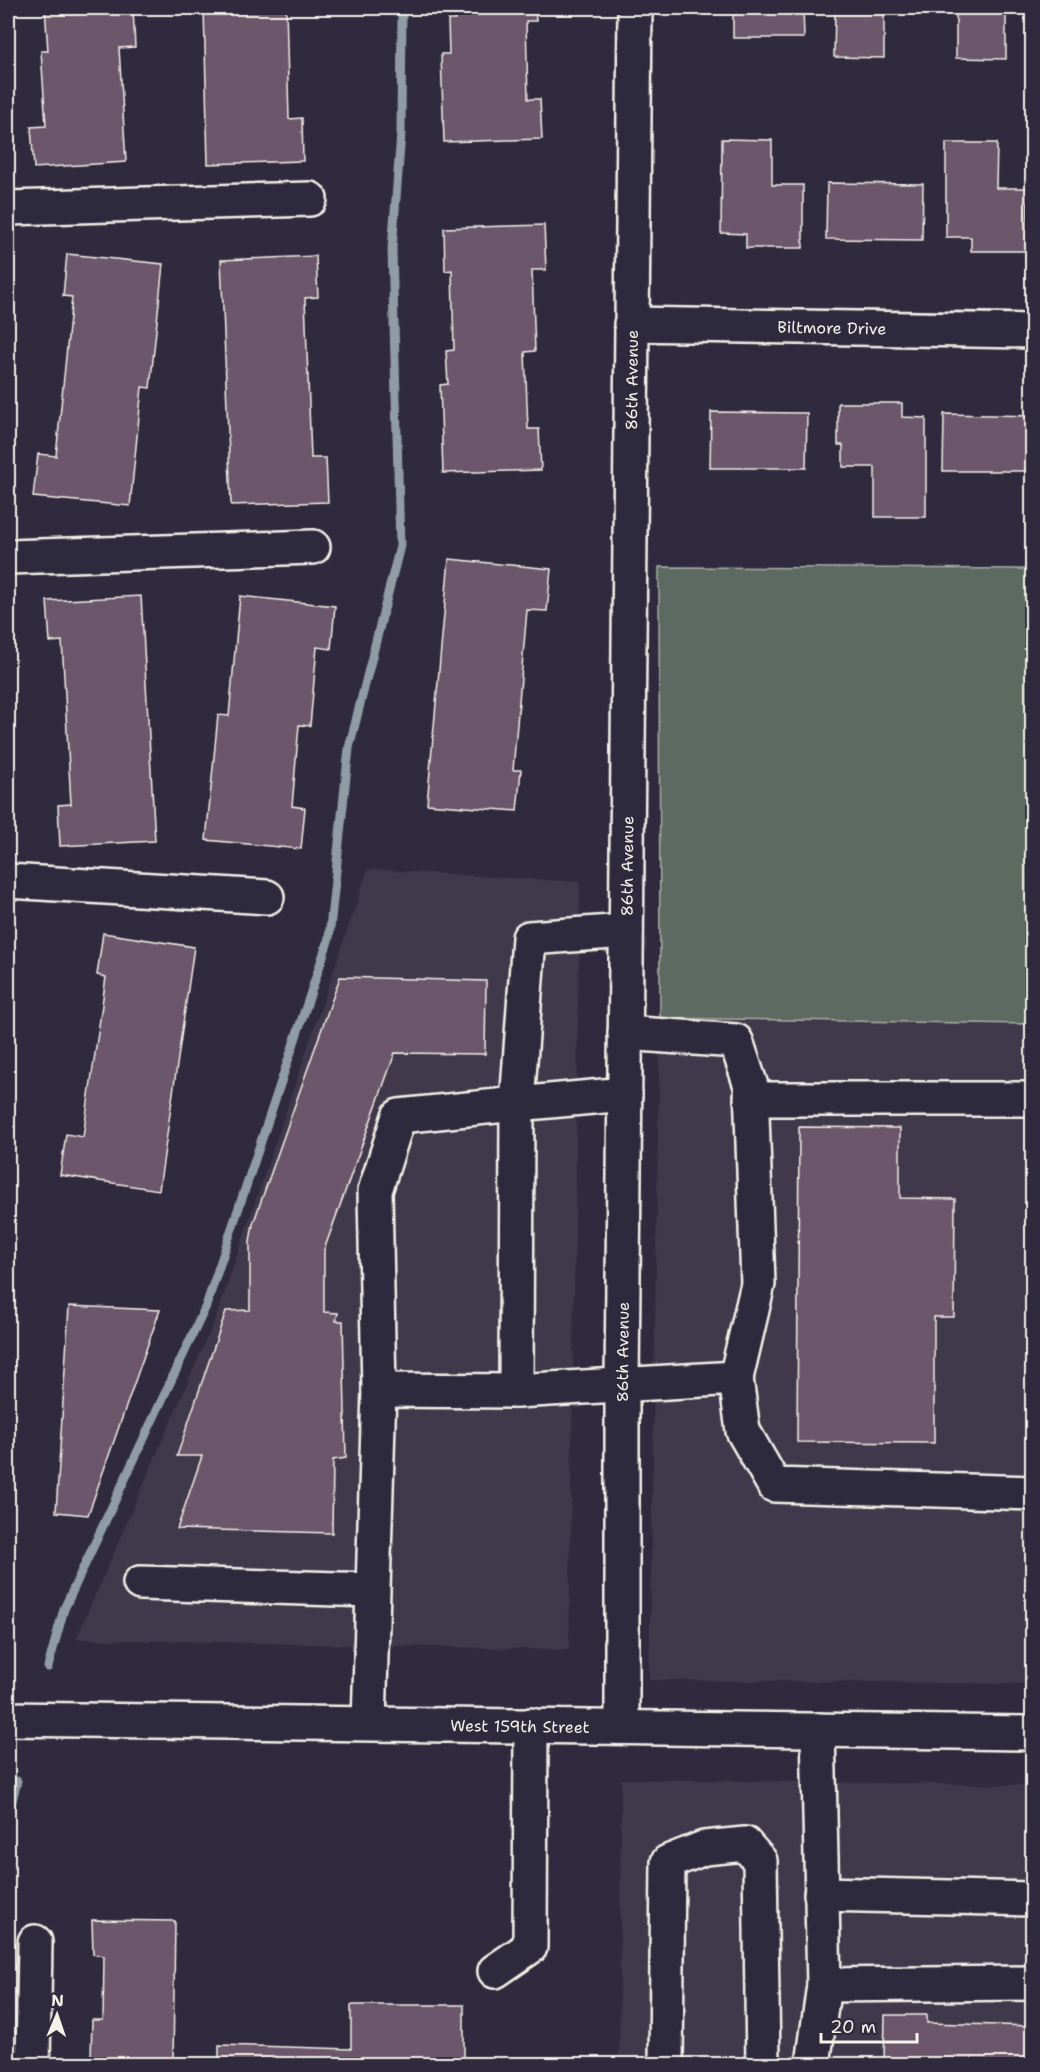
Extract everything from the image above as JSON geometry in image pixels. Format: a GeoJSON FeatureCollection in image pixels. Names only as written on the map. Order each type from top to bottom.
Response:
{"type":"FeatureCollection","features":[{"type":"Feature","properties":{"kind":"street","name":"86th Avenue"},"geometry":{"type":"LineString","coordinates":[[622,1726],[622,1386],[635,8]]}},
{"type":"Feature","properties":{"kind":"street"},"geometry":{"type":"LineString","coordinates":[[8,208],[310,199]]}},
{"type":"Feature","properties":{"kind":"street","name":"Biltmore Drive"},"geometry":{"type":"LineString","coordinates":[[631,324],[1032,331]]}},
{"type":"Feature","properties":{"kind":"street"},"geometry":{"type":"LineString","coordinates":[[8,557],[313,547]]}},
{"type":"Feature","properties":{"kind":"street"},"geometry":{"type":"LineString","coordinates":[[8,881],[267,897]]}},
{"type":"Feature","properties":{"kind":"street"},"geometry":{"type":"LineString","coordinates":[[516,1391],[517,1104],[529,938],[626,931]]}},
{"type":"Feature","properties":{"kind":"street"},"geometry":{"type":"LineString","coordinates":[[625,1033],[736,1041],[750,1086],[758,1284],[736,1378],[743,1431],[774,1485],[1032,1493]]}},
{"type":"Feature","properties":{"kind":"street"},"geometry":{"type":"LineString","coordinates":[[369,1723],[379,1390],[375,1191],[399,1116],[625,1094]]}},
{"type":"Feature","properties":{"kind":"street"},"geometry":{"type":"LineString","coordinates":[[751,1100],[1032,1099]]}},
{"type":"Feature","properties":{"kind":"street"},"geometry":{"type":"LineString","coordinates":[[379,1390],[516,1391],[736,1378]]}},
{"type":"Feature","properties":{"kind":"street"},"geometry":{"type":"LineString","coordinates":[[140,1583],[372,1590]]}},
{"type":"Feature","properties":{"kind":"street","name":"West 159th Street"},"geometry":{"type":"LineString","coordinates":[[8,1719],[1032,1733]]}},
{"type":"Feature","properties":{"kind":"street"},"geometry":{"type":"LineString","coordinates":[[495,1971],[530,1947],[531,1725]]}},
{"type":"Feature","properties":{"kind":"street"},"geometry":{"type":"LineString","coordinates":[[818,1730],[824,1985],[833,2064]]}},
{"type":"Feature","properties":{"kind":"street"},"geometry":{"type":"LineString","coordinates":[[666,2064],[668,1862],[704,1848],[744,1844],[760,1861],[763,2064]]}},
{"type":"Feature","properties":{"kind":"street"},"geometry":{"type":"LineString","coordinates":[[822,1894],[1032,1899]]}},
{"type":"Feature","properties":{"kind":"street"},"geometry":{"type":"LineString","coordinates":[[33,2064],[35,1942]]}},
{"type":"Feature","properties":{"kind":"street"},"geometry":{"type":"LineString","coordinates":[[824,1985],[1032,1983]]}},
{"type":"Feature","properties":{"kind":"street"},"geometry":{"type":"LineString","coordinates":[[813,2064],[824,1985]]}},
{"type":"Feature","properties":{"kind":"shaded area"},"geometry":{"type":"Polygon","coordinates":[[[368,869],[580,882],[569,1650],[76,1639],[216,1317],[368,869]]]}},
{"type":"Feature","properties":{"kind":"shaded area"},"geometry":{"type":"Polygon","coordinates":[[[660,1018],[1032,1024],[1032,1684],[649,1680],[660,1018]]]}},
{"type":"Feature","properties":{"kind":"shaded area"},"geometry":{"type":"Polygon","coordinates":[[[621,1779],[1032,1785],[1032,2064],[619,2064],[621,1779]]]}},
{"type":"Feature","properties":{"kind":"green space"},"geometry":{"type":"Polygon","coordinates":[[[659,567],[1032,569],[1032,1024],[660,1018],[659,567]]]}},
{"type":"Feature","properties":{"kind":"building"},"geometry":{"type":"Polygon","coordinates":[[[45,8],[133,8],[135,47],[119,48],[126,162],[34,168],[31,127],[46,126],[41,51],[48,51],[45,8]]]}},
{"type":"Feature","properties":{"kind":"building"},"geometry":{"type":"Polygon","coordinates":[[[204,8],[286,8],[289,119],[302,118],[303,161],[208,164],[204,8]]]}},
{"type":"Feature","properties":{"kind":"building"},"geometry":{"type":"Polygon","coordinates":[[[455,8],[535,8],[536,21],[526,21],[528,99],[540,99],[542,139],[444,142],[441,54],[449,54],[448,20],[455,20],[455,8]]]}},
{"type":"Feature","properties":{"kind":"building"},"geometry":{"type":"Polygon","coordinates":[[[733,8],[803,8],[804,38],[733,38],[733,8]]]}},
{"type":"Feature","properties":{"kind":"building"},"geometry":{"type":"Polygon","coordinates":[[[835,8],[917,8],[916,13],[884,12],[884,58],[834,57],[835,8]]]}},
{"type":"Feature","properties":{"kind":"building"},"geometry":{"type":"Polygon","coordinates":[[[956,8],[1029,8],[1029,14],[1006,14],[1006,59],[956,58],[956,8]]]}},
{"type":"Feature","properties":{"kind":"building"},"geometry":{"type":"Polygon","coordinates":[[[722,139],[772,140],[772,185],[803,185],[803,248],[746,248],[746,234],[721,233],[722,139]]]}},
{"type":"Feature","properties":{"kind":"building"},"geometry":{"type":"Polygon","coordinates":[[[946,143],[997,143],[996,188],[1028,188],[1027,251],[971,251],[971,237],[946,237],[946,143]]]}},
{"type":"Feature","properties":{"kind":"building"},"geometry":{"type":"Polygon","coordinates":[[[827,183],[923,184],[922,240],[826,239],[827,183]]]}},
{"type":"Feature","properties":{"kind":"building"},"geometry":{"type":"Polygon","coordinates":[[[544,225],[546,270],[532,270],[535,351],[525,352],[528,429],[539,429],[541,470],[443,473],[440,385],[448,384],[446,351],[454,350],[452,270],[445,271],[444,228],[544,225]]]}},
{"type":"Feature","properties":{"kind":"building"},"geometry":{"type":"Polygon","coordinates":[[[67,254],[163,264],[150,388],[142,387],[130,506],[33,497],[38,454],[56,456],[72,297],[63,296],[67,254]]]}},
{"type":"Feature","properties":{"kind":"building"},"geometry":{"type":"Polygon","coordinates":[[[316,256],[318,297],[305,298],[311,458],[326,458],[328,502],[231,505],[221,260],[316,256]]]}},
{"type":"Feature","properties":{"kind":"building"},"geometry":{"type":"Polygon","coordinates":[[[838,403],[902,403],[902,417],[926,418],[926,517],[875,517],[875,467],[843,467],[843,445],[838,445],[838,403]]]}},
{"type":"Feature","properties":{"kind":"building"},"geometry":{"type":"Polygon","coordinates":[[[711,412],[807,413],[806,468],[710,468],[711,412]]]}},
{"type":"Feature","properties":{"kind":"building"},"geometry":{"type":"Polygon","coordinates":[[[944,414],[1032,416],[1032,471],[943,471],[944,414]]]}},
{"type":"Feature","properties":{"kind":"building"},"geometry":{"type":"Polygon","coordinates":[[[449,559],[551,569],[547,611],[527,610],[513,770],[521,770],[517,811],[427,804],[449,559]]]}},
{"type":"Feature","properties":{"kind":"building"},"geometry":{"type":"Polygon","coordinates":[[[141,596],[155,841],[60,846],[58,805],[71,804],[62,641],[50,642],[47,601],[141,596]]]}},
{"type":"Feature","properties":{"kind":"building"},"geometry":{"type":"Polygon","coordinates":[[[240,596],[335,606],[331,649],[317,647],[310,726],[299,725],[292,806],[305,808],[301,849],[206,840],[218,715],[229,716],[240,596]]]}},
{"type":"Feature","properties":{"kind":"building"},"geometry":{"type":"Polygon","coordinates":[[[103,933],[194,947],[159,1190],[60,1175],[66,1134],[83,1137],[106,977],[97,975],[103,933]]]}},
{"type":"Feature","properties":{"kind":"building"},"geometry":{"type":"Polygon","coordinates":[[[340,977],[486,981],[485,1054],[395,1053],[324,1250],[324,1312],[338,1313],[336,1321],[343,1321],[346,1458],[333,1460],[332,1533],[177,1529],[202,1456],[177,1456],[226,1311],[250,1310],[250,1241],[253,1224],[340,977]]]}},
{"type":"Feature","properties":{"kind":"building"},"geometry":{"type":"Polygon","coordinates":[[[799,1127],[900,1128],[900,1198],[955,1199],[954,1317],[934,1317],[934,1443],[797,1442],[799,1127]]]}},
{"type":"Feature","properties":{"kind":"building"},"geometry":{"type":"Polygon","coordinates":[[[69,1306],[160,1310],[88,1515],[56,1512],[69,1306]]]}},
{"type":"Feature","properties":{"kind":"building"},"geometry":{"type":"Polygon","coordinates":[[[92,1920],[175,1921],[173,2064],[103,2064],[103,2058],[91,2058],[92,2020],[103,2020],[104,1956],[93,1954],[92,1920]]]}},
{"type":"Feature","properties":{"kind":"building"},"geometry":{"type":"Polygon","coordinates":[[[351,2005],[464,2005],[464,2064],[219,2064],[219,2045],[351,2049],[351,2005]]]}},
{"type":"Feature","properties":{"kind":"building"},"geometry":{"type":"Polygon","coordinates":[[[885,2015],[927,2015],[927,2023],[1032,2026],[1032,2064],[884,2064],[885,2015]]]}},
{"type":"Feature","properties":{"kind":"waterway"},"geometry":{"type":"LineString","coordinates":[[48,1667],[64,1609],[206,1306],[329,938],[349,748],[400,546],[392,249],[401,134],[402,8]]}},
{"type":"Feature","properties":{"kind":"waterway"},"geometry":{"type":"LineString","coordinates":[[8,1817],[17,1781]]}}]}
